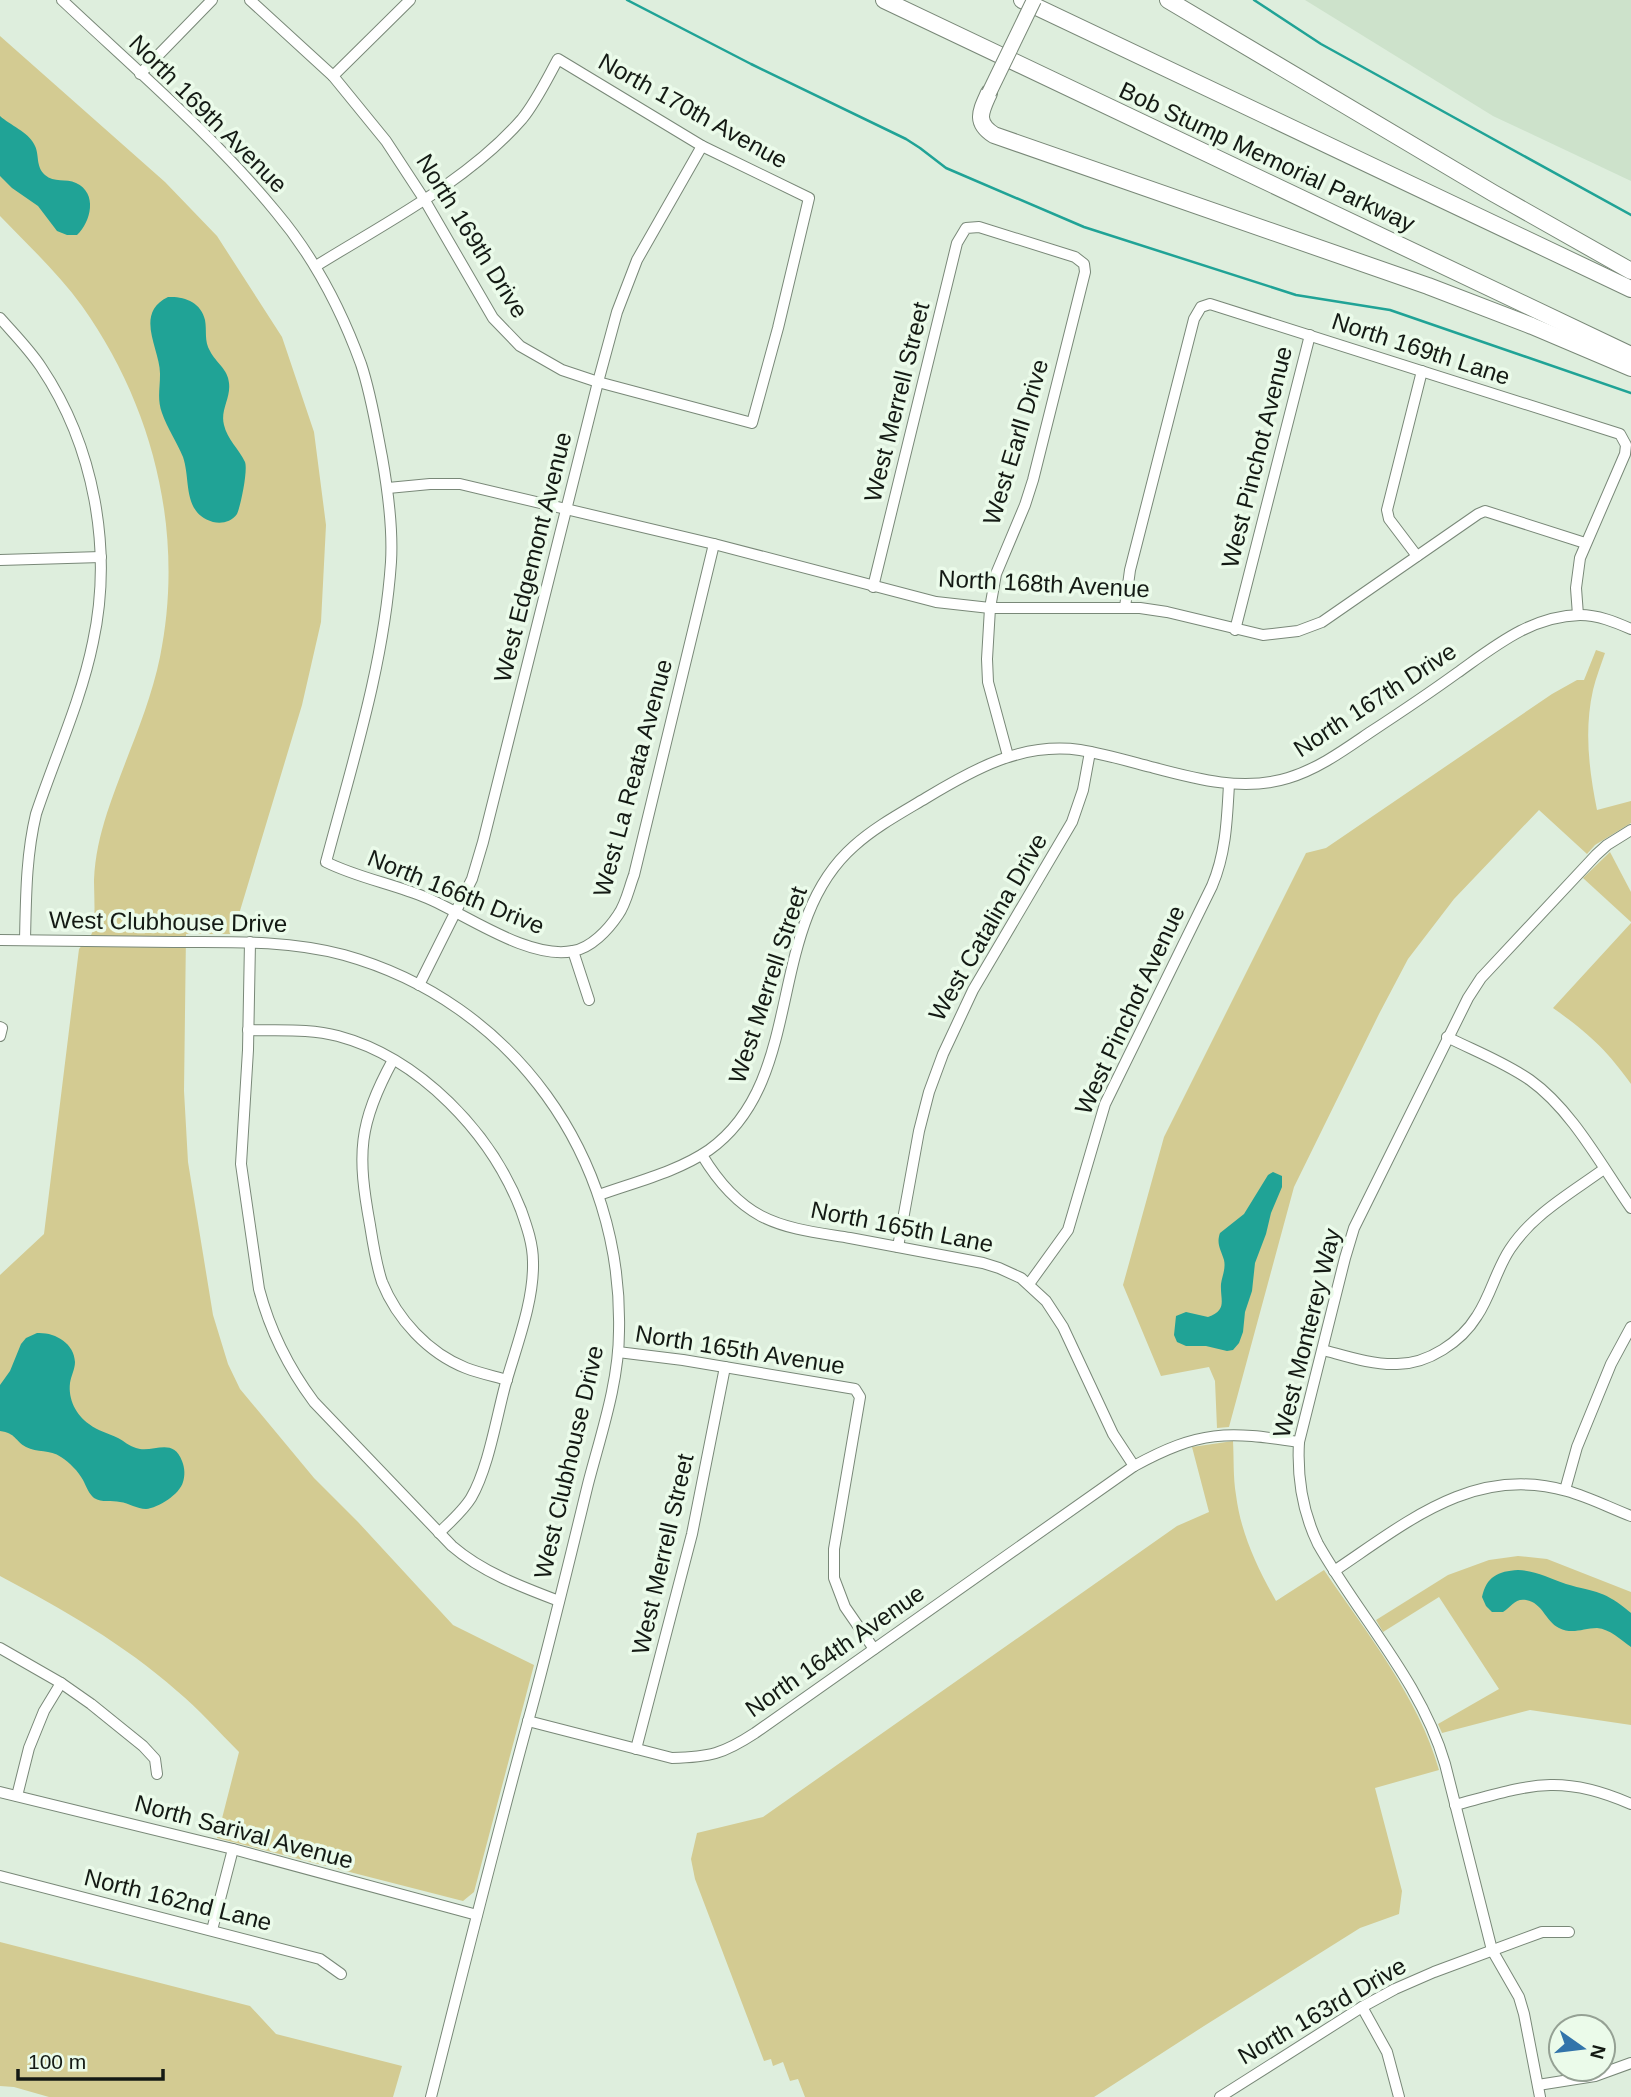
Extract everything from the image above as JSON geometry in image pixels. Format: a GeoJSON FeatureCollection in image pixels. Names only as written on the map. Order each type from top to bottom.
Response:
{"type":"FeatureCollection","features":[{"type":"Feature","properties":{"kind":"highway","name":"Bob Stump Memorial Parkway"},"geometry":{"type":"LineString","coordinates":[[884,0],[1631,355]]}},
{"type":"Feature","properties":{"kind":"highway","name":"Bob Stump Memorial Parkway"},"geometry":{"type":"LineString","coordinates":[[1022,0],[1631,289]]}},
{"type":"Feature","properties":{"kind":"highway"},"geometry":{"type":"LineString","coordinates":[[1168,0],[1493,193],[1631,271]]}},
{"type":"Feature","properties":{"kind":"highway"},"geometry":{"type":"LineString","coordinates":[[989,93],[981,120],[994,135],[1428,286],[1631,368]]}},
{"type":"Feature","properties":{"kind":"main road"},"geometry":{"type":"LineString","coordinates":[[989,93],[1034,0]]}},
{"type":"Feature","properties":{"kind":"street","name":"North 169th Avenue"},"geometry":{"type":"LineString","coordinates":[[62,0],[237,167],[277,213],[316,266],[361,366],[376,426],[387,488],[391,560],[385,617],[371,693],[326,862]]}},
{"type":"Feature","properties":{"kind":"street"},"geometry":{"type":"LineString","coordinates":[[141,74],[212,0]]}},
{"type":"Feature","properties":{"kind":"street","name":"North 169th Drive"},"geometry":{"type":"LineString","coordinates":[[250,0],[333,76],[386,141],[424,199],[493,318],[520,346],[562,370],[598,382],[752,423]]}},
{"type":"Feature","properties":{"kind":"street"},"geometry":{"type":"LineString","coordinates":[[333,76],[410,0]]}},
{"type":"Feature","properties":{"kind":"street","name":"North 170th Avenue"},"geometry":{"type":"LineString","coordinates":[[424,199],[469,168],[523,118],[558,59],[702,146],[809,198],[752,423]]}},
{"type":"Feature","properties":{"kind":"street","name":"West Edgemont Avenue"},"geometry":{"type":"LineString","coordinates":[[419,985],[472,879],[483,842],[617,312],[637,260],[702,146]]}},
{"type":"Feature","properties":{"kind":"street"},"geometry":{"type":"LineString","coordinates":[[316,266],[424,199]]}},
{"type":"Feature","properties":{"kind":"street","name":"West Merrell Street"},"geometry":{"type":"LineString","coordinates":[[873,587],[957,243],[965,228],[979,227],[1075,257],[1084,264]]}},
{"type":"Feature","properties":{"kind":"street","name":"West Earll Drive"},"geometry":{"type":"LineString","coordinates":[[1008,756],[988,682],[990,608],[996,574],[1033,480],[1085,272],[1084,264]]}},
{"type":"Feature","properties":{"kind":"street","name":"North 169th Lane"},"geometry":{"type":"LineString","coordinates":[[1125,607],[1130,570],[1194,319],[1206,304],[1617,433],[1625,441],[1625,454],[1585,543]]}},
{"type":"Feature","properties":{"kind":"street"},"geometry":{"type":"LineString","coordinates":[[0,318],[34,356],[49,379],[77,439],[92,492],[101,557],[98,614],[89,662],[31,835],[25,940]]}},
{"type":"Feature","properties":{"kind":"street"},"geometry":{"type":"LineString","coordinates":[[0,337],[10,328]]}},
{"type":"Feature","properties":{"kind":"street","name":"West Pinchot Avenue"},"geometry":{"type":"LineString","coordinates":[[1235,629],[1310,335]]}},
{"type":"Feature","properties":{"kind":"street"},"geometry":{"type":"LineString","coordinates":[[1417,556],[1389,519],[1387,510],[1422,371]]}},
{"type":"Feature","properties":{"kind":"street","name":"North 168th Avenue"},"geometry":{"type":"LineString","coordinates":[[387,488],[460,484],[714,544],[936,602],[990,608],[1125,607],[1154,610],[1251,634],[1274,635],[1309,628],[1485,511],[1585,543]]}},
{"type":"Feature","properties":{"kind":"street"},"geometry":{"type":"LineString","coordinates":[[1578,615],[1577,578],[1585,543]]}},
{"type":"Feature","properties":{"kind":"street","name":"West La Reata Avenue"},"geometry":{"type":"LineString","coordinates":[[573,951],[598,938],[620,914],[634,875],[714,544]]}},
{"type":"Feature","properties":{"kind":"street"},"geometry":{"type":"LineString","coordinates":[[0,560],[101,557]]}},
{"type":"Feature","properties":{"kind":"street","name":"North 167th Drive"},"geometry":{"type":"LineString","coordinates":[[1008,756],[1046,749],[1077,750],[1229,784],[1264,783],[1302,774],[1329,759],[1518,631],[1546,620],[1578,615],[1602,618],[1631,629]]}},
{"type":"Feature","properties":{"kind":"street","name":"West Catalina Drive"},"geometry":{"type":"LineString","coordinates":[[898,1247],[919,1131],[943,1054],[973,990],[1072,822],[1083,790],[1090,752]]}},
{"type":"Feature","properties":{"kind":"street","name":"West Merrell Street"},"geometry":{"type":"LineString","coordinates":[[599,1195],[678,1167],[702,1155],[732,1130],[757,1094],[766,1070],[807,914],[827,876],[844,855],[880,826],[963,776],[1008,756]]}},
{"type":"Feature","properties":{"kind":"street","name":"West Pinchot Avenue"},"geometry":{"type":"LineString","coordinates":[[1029,1284],[1054,1253],[1068,1230],[1105,1104],[1216,878],[1226,836],[1229,784]]}},
{"type":"Feature","properties":{"kind":"street","name":"West Monterey Way"},"geometry":{"type":"LineString","coordinates":[[1539,2091],[1524,2014],[1519,1997],[1492,1950],[1440,1750],[1424,1710],[1318,1545],[1303,1505],[1299,1476],[1299,1441],[1354,1228],[1468,998],[1480,978],[1596,855],[1631,830]]}},
{"type":"Feature","properties":{"kind":"street","name":"North 166th Drive"},"geometry":{"type":"LineString","coordinates":[[326,862],[342,870],[429,899],[520,943],[542,950],[573,951]]}},
{"type":"Feature","properties":{"kind":"street","name":"West Clubhouse Drive"},"geometry":{"type":"LineString","coordinates":[[0,940],[290,944],[341,955],[388,970],[439,996],[503,1046],[553,1103],[574,1139],[599,1195],[618,1278],[620,1334],[610,1397],[430,2097]]}},
{"type":"Feature","properties":{"kind":"street"},"geometry":{"type":"LineString","coordinates":[[250,942],[241,1164],[257,1275],[272,1330],[289,1366],[314,1402],[452,1546],[473,1562],[559,1601]]}},
{"type":"Feature","properties":{"kind":"street"},"geometry":{"type":"LineString","coordinates":[[573,951],[589,1000]]}},
{"type":"Feature","properties":{"kind":"street"},"geometry":{"type":"LineString","coordinates":[[248,1030],[324,1033],[354,1041],[393,1060],[421,1079],[441,1095],[491,1152],[505,1176],[525,1222],[532,1245],[532,1281],[507,1380],[478,1484],[464,1508],[439,1533]]}},
{"type":"Feature","properties":{"kind":"street"},"geometry":{"type":"LineString","coordinates":[[1447,1037],[1506,1066],[1549,1096],[1570,1118],[1631,1208]]}},
{"type":"Feature","properties":{"kind":"street"},"geometry":{"type":"LineString","coordinates":[[393,1060],[372,1102],[363,1138],[362,1159],[369,1218],[382,1281],[398,1312],[438,1353],[466,1368],[507,1380]]}},
{"type":"Feature","properties":{"kind":"street","name":"North 165th Lane"},"geometry":{"type":"LineString","coordinates":[[702,1155],[727,1190],[760,1215],[789,1226],[983,1263],[1011,1272],[1029,1284],[1054,1312],[1113,1434],[1134,1466]]}},
{"type":"Feature","properties":{"kind":"street"},"geometry":{"type":"LineString","coordinates":[[1323,1350],[1374,1363],[1398,1365],[1442,1350],[1462,1335],[1477,1316],[1510,1248],[1524,1231],[1542,1213],[1604,1169]]}},
{"type":"Feature","properties":{"kind":"street"},"geometry":{"type":"LineString","coordinates":[[1566,1490],[1577,1447],[1606,1374],[1631,1327]]}},
{"type":"Feature","properties":{"kind":"street","name":"North 165th Avenue"},"geometry":{"type":"LineString","coordinates":[[618,1352],[855,1389],[860,1397],[834,1549],[834,1578],[845,1607],[874,1650]]}},
{"type":"Feature","properties":{"kind":"street","name":"West Merrell Street"},"geometry":{"type":"LineString","coordinates":[[636,1749],[698,1510],[725,1367]]}},
{"type":"Feature","properties":{"kind":"street"},"geometry":{"type":"LineString","coordinates":[[1134,1466],[1173,1447],[1213,1435],[1250,1435],[1299,1441]]}},
{"type":"Feature","properties":{"kind":"street","name":"North 164th Avenue"},"geometry":{"type":"LineString","coordinates":[[528,1721],[672,1758],[718,1754],[735,1746],[874,1650],[1134,1466]]}},
{"type":"Feature","properties":{"kind":"street"},"geometry":{"type":"LineString","coordinates":[[1334,1571],[1429,1508],[1478,1489],[1504,1485],[1538,1485],[1566,1490],[1631,1517]]}},
{"type":"Feature","properties":{"kind":"street"},"geometry":{"type":"LineString","coordinates":[[0,1648],[61,1683],[91,1704],[143,1746],[155,1759],[157,1774]]}},
{"type":"Feature","properties":{"kind":"street"},"geometry":{"type":"LineString","coordinates":[[17,1796],[29,1748],[44,1711],[61,1683]]}},
{"type":"Feature","properties":{"kind":"street"},"geometry":{"type":"LineString","coordinates":[[1455,1805],[1546,1784],[1587,1787],[1631,1804]]}},
{"type":"Feature","properties":{"kind":"street","name":"North Sarival Avenue"},"geometry":{"type":"LineString","coordinates":[[0,1792],[477,1915]]}},
{"type":"Feature","properties":{"kind":"street"},"geometry":{"type":"LineString","coordinates":[[212,1930],[233,1850]]}},
{"type":"Feature","properties":{"kind":"street","name":"North 162nd Lane"},"geometry":{"type":"LineString","coordinates":[[0,1876],[320,1959],[341,1975]]}},
{"type":"Feature","properties":{"kind":"street","name":"North 163rd Drive"},"geometry":{"type":"LineString","coordinates":[[1220,2097],[1233,2094],[1362,2007],[1395,1989],[1542,1932],[1569,1932]]}},
{"type":"Feature","properties":{"kind":"street"},"geometry":{"type":"LineString","coordinates":[[1362,2007],[1387,2052],[1399,2097]]}},
{"type":"Feature","properties":{"kind":"street"},"geometry":{"type":"LineString","coordinates":[[1539,2091],[1631,2063]]}},
{"type":"Feature","properties":{"kind":"shaded area"},"geometry":{"type":"Polygon","coordinates":[[[1305,0],[1631,0],[1631,181],[1493,116],[1305,0]]]}},
{"type":"Feature","properties":{"kind":"shaded area"},"geometry":{"type":"Polygon","coordinates":[[[0,36],[165,182],[217,236],[282,337],[314,432],[326,525],[321,622],[302,705],[233,934],[186,934],[184,1091],[188,1162],[213,1315],[228,1364],[240,1389],[314,1478],[453,1625],[534,1665],[474,1892],[463,1901],[217,1838],[239,1752],[185,1698],[136,1658],[69,1614],[0,1576],[0,1275],[44,1234],[79,949],[90,937],[93,929],[95,871],[102,829],[136,736],[160,657],[167,611],[168,564],[165,519],[157,473],[145,429],[128,386],[107,345],[73,294],[0,216],[0,36]]]}},
{"type":"Feature","properties":{"kind":"shaded area"},"geometry":{"type":"Polygon","coordinates":[[[1596,650],[1605,653],[1593,690],[1588,735],[1597,810],[1631,801],[1631,823],[1595,845],[1587,854],[1539,810],[1454,899],[1408,959],[1294,1187],[1229,1427],[1217,1428],[1215,1381],[1209,1367],[1161,1376],[1123,1285],[1164,1137],[1306,853],[1326,848],[1552,694],[1577,680],[1584,680],[1596,650]]]}},
{"type":"Feature","properties":{"kind":"shaded area"},"geometry":{"type":"Polygon","coordinates":[[[1610,852],[1631,892],[1631,922],[1583,878],[1610,852]]]}},
{"type":"Feature","properties":{"kind":"shaded area"},"geometry":{"type":"Polygon","coordinates":[[[1631,923],[1631,1084],[1596,1042],[1553,1008],[1631,923]]]}},
{"type":"Feature","properties":{"kind":"shaded area"},"geometry":{"type":"Polygon","coordinates":[[[1233,1441],[1238,1509],[1256,1563],[1276,1601],[1324,1570],[1390,1666],[1419,1717],[1430,1743],[1439,1770],[1375,1788],[1402,1891],[1399,1914],[1360,1928],[1094,2097],[805,2097],[798,2079],[790,2081],[783,2062],[773,2066],[771,2059],[764,2061],[695,1879],[691,1859],[697,1833],[763,1817],[1177,1526],[1209,1512],[1192,1447],[1233,1441]]]}},
{"type":"Feature","properties":{"kind":"shaded area"},"geometry":{"type":"Polygon","coordinates":[[[1518,1556],[1547,1559],[1631,1592],[1631,1725],[1530,1710],[1442,1733],[1438,1724],[1499,1689],[1439,1597],[1383,1632],[1376,1620],[1448,1575],[1489,1560],[1518,1556]]]}},
{"type":"Feature","properties":{"kind":"shaded area"},"geometry":{"type":"Polygon","coordinates":[[[0,1942],[250,2006],[276,2034],[402,2066],[393,2097],[49,2097],[0,2086],[0,1942]]]}},
{"type":"Feature","properties":{"kind":"water"},"geometry":{"type":"Polygon","coordinates":[[[0,116],[31,140],[45,175],[52,179],[76,183],[87,194],[90,200],[89,215],[77,235],[57,231],[38,206],[0,176],[0,116]]]}},
{"type":"Feature","properties":{"kind":"water"},"geometry":{"type":"Polygon","coordinates":[[[168,297],[186,299],[200,309],[205,320],[208,347],[228,378],[224,425],[246,466],[239,510],[235,517],[226,522],[213,522],[196,511],[189,495],[183,457],[160,408],[159,365],[150,323],[158,304],[168,297]]]}},
{"type":"Feature","properties":{"kind":"water"},"geometry":{"type":"Polygon","coordinates":[[[1273,1172],[1282,1176],[1282,1187],[1255,1263],[1252,1291],[1239,1343],[1233,1350],[1227,1351],[1206,1346],[1186,1346],[1177,1342],[1174,1335],[1176,1316],[1186,1312],[1208,1317],[1221,1308],[1221,1284],[1225,1266],[1219,1244],[1220,1233],[1244,1214],[1268,1175],[1273,1172]]]}},
{"type":"Feature","properties":{"kind":"water"},"geometry":{"type":"Polygon","coordinates":[[[37,1333],[57,1337],[71,1349],[75,1362],[70,1395],[84,1420],[133,1447],[168,1447],[178,1454],[184,1466],[184,1477],[181,1487],[173,1496],[146,1509],[117,1501],[97,1500],[76,1470],[64,1459],[52,1453],[26,1447],[12,1435],[0,1431],[0,1385],[10,1371],[21,1344],[26,1338],[37,1333]]]}},
{"type":"Feature","properties":{"kind":"water"},"geometry":{"type":"Polygon","coordinates":[[[1518,1570],[1537,1573],[1614,1600],[1631,1613],[1631,1647],[1606,1630],[1592,1628],[1573,1631],[1559,1628],[1540,1608],[1526,1600],[1516,1602],[1503,1612],[1492,1612],[1482,1597],[1486,1584],[1494,1576],[1518,1570]]]}},
{"type":"Feature","properties":{"kind":"waterway"},"geometry":{"type":"LineString","coordinates":[[627,0],[906,139],[946,168],[1084,227],[1296,295],[1390,310],[1631,393]]}},
{"type":"Feature","properties":{"kind":"waterway"},"geometry":{"type":"LineString","coordinates":[[1254,0],[1321,44],[1631,215]]}}]}
